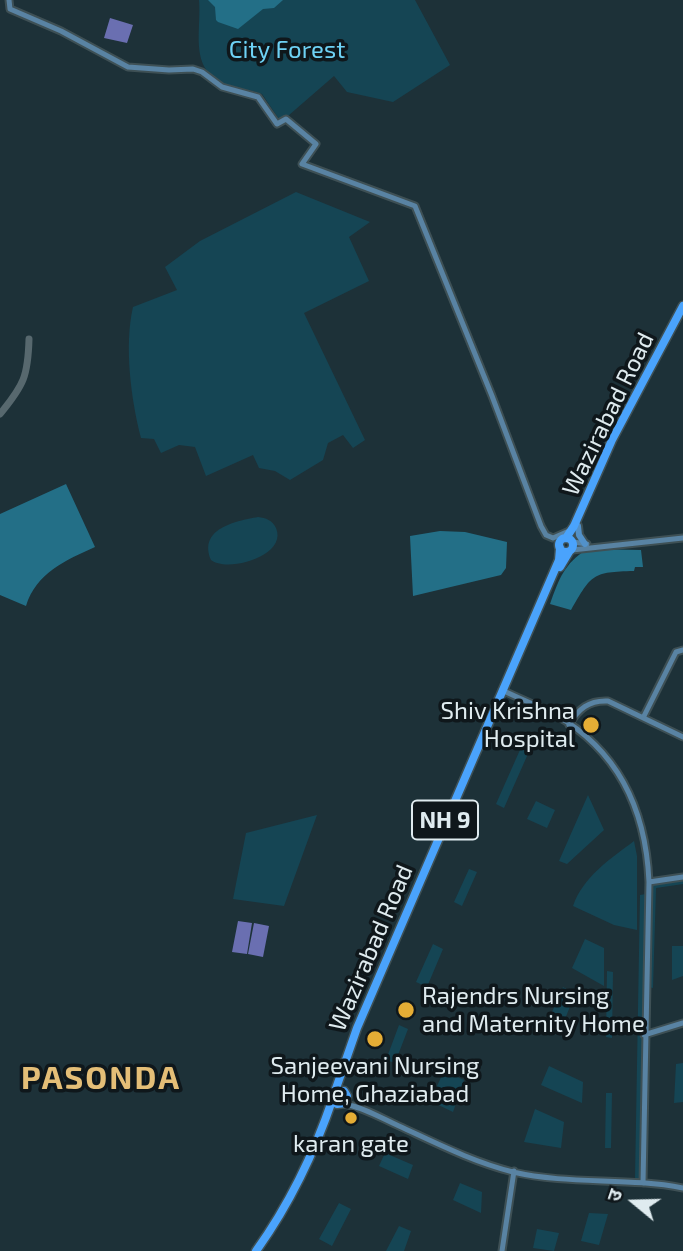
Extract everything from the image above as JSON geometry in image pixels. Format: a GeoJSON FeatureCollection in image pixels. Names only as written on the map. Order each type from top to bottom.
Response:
{"type":"FeatureCollection","features":[{"type":"Feature","properties":{"kind":"highway","name":"Wazirabad Road"},"geometry":{"type":"LineString","coordinates":[[259,1251],[312,1151],[368,999],[570,545],[612,440],[683,306]]}},
{"type":"Feature","properties":{"kind":"highway","name":"Wazirabad Road"},"geometry":{"type":"LineString","coordinates":[[575,528],[617,439],[683,312]]}},
{"type":"Feature","properties":{"kind":"highway","name":"Wazirabad Road"},"geometry":{"type":"LineString","coordinates":[[259,1251],[272,1236],[315,1154],[333,1111],[344,1100],[346,1068],[371,1002],[559,559],[561,542],[570,545]]}},
{"type":"Feature","properties":{"kind":"highway"},"geometry":{"type":"LineString","coordinates":[[340,1090],[344,1100],[335,1103],[333,1095],[340,1090]]}},
{"type":"Feature","properties":{"kind":"main road"},"geometry":{"type":"LineString","coordinates":[[575,528],[586,545]]}},
{"type":"Feature","properties":{"kind":"street"},"geometry":{"type":"LineString","coordinates":[[9,0],[9,9],[61,31],[123,65],[134,69],[194,69],[222,87],[258,97],[277,124],[286,118],[316,144],[302,164],[415,206],[541,526],[546,535],[553,538],[575,528]]}},
{"type":"Feature","properties":{"kind":"street"},"geometry":{"type":"LineString","coordinates":[[570,545],[636,543],[683,537]]}},
{"type":"Feature","properties":{"kind":"street"},"geometry":{"type":"LineString","coordinates":[[644,716],[676,652],[683,650]]}},
{"type":"Feature","properties":{"kind":"street"},"geometry":{"type":"LineString","coordinates":[[503,693],[552,713],[597,748],[619,773],[637,809],[647,847],[649,882],[645,1034]]}},
{"type":"Feature","properties":{"kind":"street"},"geometry":{"type":"LineString","coordinates":[[568,725],[580,709],[601,701],[615,702],[683,737]]}},
{"type":"Feature","properties":{"kind":"street"},"geometry":{"type":"LineString","coordinates":[[568,725],[596,750],[621,781],[632,804],[646,865],[643,1182]]}},
{"type":"Feature","properties":{"kind":"street"},"geometry":{"type":"LineString","coordinates":[[649,882],[683,877]]}},
{"type":"Feature","properties":{"kind":"street"},"geometry":{"type":"LineString","coordinates":[[645,1034],[683,1023]]}},
{"type":"Feature","properties":{"kind":"street"},"geometry":{"type":"LineString","coordinates":[[344,1100],[477,1158],[514,1170],[561,1177],[683,1187]]}},
{"type":"Feature","properties":{"kind":"street"},"geometry":{"type":"LineString","coordinates":[[502,1251],[514,1170]]}},
{"type":"Feature","properties":{"kind":"green space","name":"City Forest"},"geometry":{"type":"Polygon","coordinates":[[[199,0],[415,0],[450,65],[393,102],[347,92],[334,76],[281,122],[262,94],[230,86],[216,80],[207,71],[199,50],[199,0]]]}},
{"type":"Feature","properties":{"kind":"green space"},"geometry":{"type":"Polygon","coordinates":[[[296,192],[370,222],[349,237],[369,281],[304,313],[365,440],[353,448],[343,435],[328,443],[323,460],[290,480],[275,471],[259,468],[253,455],[206,476],[195,447],[179,445],[161,453],[154,439],[141,438],[130,372],[129,338],[133,307],[177,290],[165,267],[200,241],[296,192]]]}},
{"type":"Feature","properties":{"kind":"green space"},"geometry":{"type":"Polygon","coordinates":[[[258,517],[273,523],[276,528],[277,538],[273,547],[265,554],[242,563],[219,564],[211,560],[208,549],[214,534],[230,524],[258,517]]]}},
{"type":"Feature","properties":{"kind":"green space"},"geometry":{"type":"Polygon","coordinates":[[[523,743],[531,747],[504,808],[496,804],[523,743]]]}},
{"type":"Feature","properties":{"kind":"green space"},"geometry":{"type":"Polygon","coordinates":[[[588,795],[604,830],[567,864],[559,861],[588,795]]]}},
{"type":"Feature","properties":{"kind":"green space"},"geometry":{"type":"Polygon","coordinates":[[[536,801],[555,810],[547,828],[527,819],[536,801]]]}},
{"type":"Feature","properties":{"kind":"green space"},"geometry":{"type":"Polygon","coordinates":[[[317,815],[284,906],[233,899],[246,833],[317,815]]]}},
{"type":"Feature","properties":{"kind":"green space"},"geometry":{"type":"Polygon","coordinates":[[[634,841],[637,856],[637,930],[614,925],[573,906],[590,877],[634,841]]]}},
{"type":"Feature","properties":{"kind":"green space"},"geometry":{"type":"Polygon","coordinates":[[[469,869],[477,872],[462,906],[454,902],[469,869]]]}},
{"type":"Feature","properties":{"kind":"green space"},"geometry":{"type":"Polygon","coordinates":[[[683,879],[683,884],[656,888],[653,988],[648,987],[650,885],[683,879]]]}},
{"type":"Feature","properties":{"kind":"green space"},"geometry":{"type":"Polygon","coordinates":[[[646,894],[644,1179],[635,1179],[640,895],[646,894]]]}},
{"type":"Feature","properties":{"kind":"green space"},"geometry":{"type":"Polygon","coordinates":[[[585,939],[604,948],[604,986],[572,968],[585,939]]]}},
{"type":"Feature","properties":{"kind":"green space"},"geometry":{"type":"Polygon","coordinates":[[[433,944],[443,949],[427,987],[416,982],[433,944]]]}},
{"type":"Feature","properties":{"kind":"green space"},"geometry":{"type":"Polygon","coordinates":[[[672,946],[683,946],[683,976],[672,980],[672,946]]]}},
{"type":"Feature","properties":{"kind":"green space"},"geometry":{"type":"Polygon","coordinates":[[[607,971],[613,972],[612,1038],[606,1037],[607,971]]]}},
{"type":"Feature","properties":{"kind":"green space"},"geometry":{"type":"Polygon","coordinates":[[[563,987],[575,994],[565,1019],[552,1012],[563,987]]]}},
{"type":"Feature","properties":{"kind":"green space"},"geometry":{"type":"Polygon","coordinates":[[[399,1025],[408,1029],[395,1063],[386,1060],[399,1025]]]}},
{"type":"Feature","properties":{"kind":"green space"},"geometry":{"type":"Polygon","coordinates":[[[683,1063],[683,1102],[674,1103],[676,1064],[683,1063]]]}},
{"type":"Feature","properties":{"kind":"green space"},"geometry":{"type":"Polygon","coordinates":[[[549,1066],[583,1082],[582,1103],[541,1085],[549,1066]]]}},
{"type":"Feature","properties":{"kind":"green space"},"geometry":{"type":"Polygon","coordinates":[[[444,1071],[464,1080],[453,1112],[430,1101],[444,1071]]]}},
{"type":"Feature","properties":{"kind":"green space"},"geometry":{"type":"Polygon","coordinates":[[[606,1093],[612,1093],[611,1148],[605,1148],[606,1093]]]}},
{"type":"Feature","properties":{"kind":"green space"},"geometry":{"type":"Polygon","coordinates":[[[535,1109],[564,1122],[561,1148],[524,1142],[535,1109]]]}},
{"type":"Feature","properties":{"kind":"green space"},"geometry":{"type":"Polygon","coordinates":[[[385,1153],[413,1165],[408,1179],[379,1166],[385,1153]]]}},
{"type":"Feature","properties":{"kind":"green space"},"geometry":{"type":"Polygon","coordinates":[[[460,1183],[482,1192],[481,1213],[453,1200],[460,1183]]]}},
{"type":"Feature","properties":{"kind":"green space"},"geometry":{"type":"Polygon","coordinates":[[[339,1203],[351,1209],[332,1246],[319,1239],[339,1203]]]}},
{"type":"Feature","properties":{"kind":"green space"},"geometry":{"type":"Polygon","coordinates":[[[589,1213],[608,1214],[599,1245],[581,1241],[589,1213]]]}},
{"type":"Feature","properties":{"kind":"green space"},"geometry":{"type":"Polygon","coordinates":[[[399,1226],[411,1231],[404,1251],[386,1251],[399,1226]]]}},
{"type":"Feature","properties":{"kind":"green space"},"geometry":{"type":"Polygon","coordinates":[[[537,1229],[559,1233],[554,1251],[533,1248],[537,1229]]]}},
{"type":"Feature","properties":{"kind":"shaded area"},"geometry":{"type":"Polygon","coordinates":[[[208,0],[283,0],[274,8],[263,9],[238,29],[218,22],[215,7],[208,0]]]}},
{"type":"Feature","properties":{"kind":"shaded area"},"geometry":{"type":"Polygon","coordinates":[[[110,18],[133,25],[127,43],[104,38],[110,18]]]}},
{"type":"Feature","properties":{"kind":"shaded area"},"geometry":{"type":"Polygon","coordinates":[[[66,484],[95,547],[53,569],[37,585],[26,606],[0,595],[0,514],[66,484]]]}},
{"type":"Feature","properties":{"kind":"shaded area"},"geometry":{"type":"Polygon","coordinates":[[[440,531],[465,532],[507,542],[506,568],[501,575],[413,596],[410,536],[440,531]]]}},
{"type":"Feature","properties":{"kind":"shaded area"},"geometry":{"type":"Polygon","coordinates":[[[587,549],[641,550],[643,567],[595,577],[571,610],[550,604],[563,573],[573,560],[587,549]]]}},
{"type":"Feature","properties":{"kind":"shaded area"},"geometry":{"type":"Polygon","coordinates":[[[238,921],[252,923],[247,954],[232,952],[238,921]]]}},
{"type":"Feature","properties":{"kind":"shaded area"},"geometry":{"type":"Polygon","coordinates":[[[254,923],[269,926],[263,957],[248,954],[254,923]]]}},
{"type":"Feature","properties":{"kind":"taxiway"},"geometry":{"type":"LineString","coordinates":[[0,414],[23,380],[29,339]]}},
{"type":"Feature","properties":{"kind":"place","name":"Shiv Krishna Hospital"},"geometry":{"type":"Point","coordinates":[591,725]}},
{"type":"Feature","properties":{"kind":"place","name":"Rajendrs Nursing and Maternity Home"},"geometry":{"type":"Point","coordinates":[406,1010]}},
{"type":"Feature","properties":{"kind":"place","name":"Sanjeevani Nursing Home, Ghaziabad"},"geometry":{"type":"Point","coordinates":[375,1039]}},
{"type":"Feature","properties":{"kind":"place","name":"karan gate"},"geometry":{"type":"Point","coordinates":[351,1118]}},
{"type":"Feature","properties":{"kind":"district","name":"PASONDA"},"geometry":{"type":"Point","coordinates":[101,1078]}}]}
